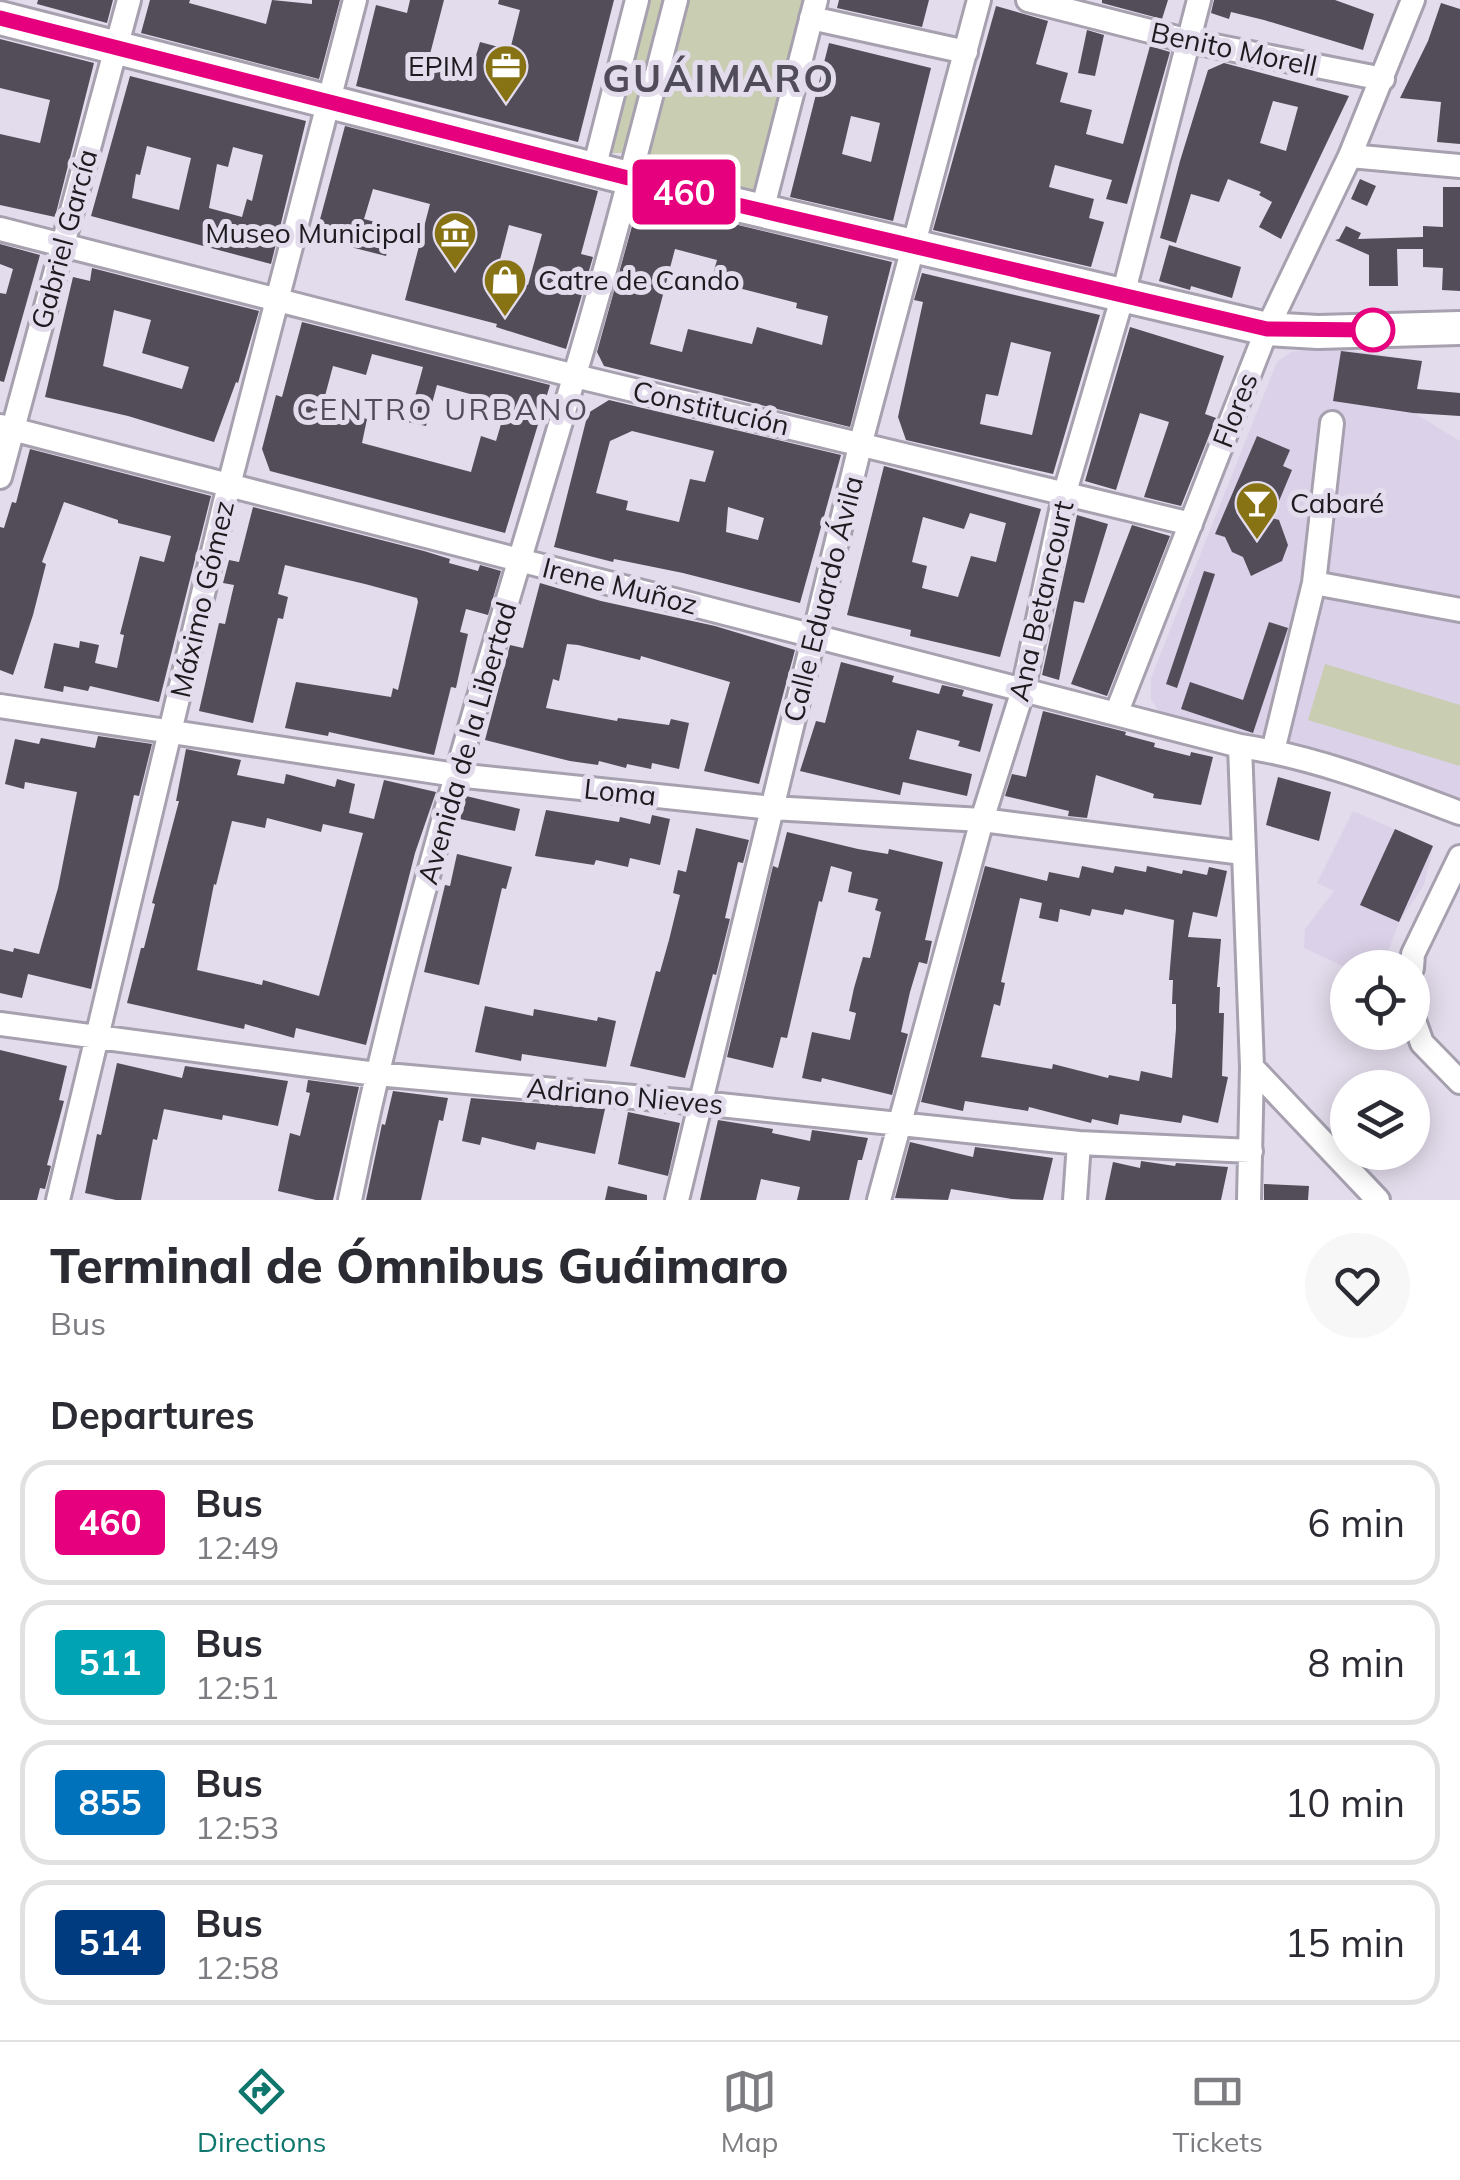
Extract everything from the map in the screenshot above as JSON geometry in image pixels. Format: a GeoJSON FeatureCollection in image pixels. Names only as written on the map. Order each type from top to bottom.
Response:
{"type":"FeatureCollection","features":[{"type":"Feature","properties":{"kind":"highway"},"geometry":{"type":"LineString","coordinates":[[0,18],[762,211],[1267,329],[1318,332],[1460,328]]}},
{"type":"Feature","properties":{"kind":"street","name":"Gabriel García"},"geometry":{"type":"LineString","coordinates":[[0,478],[7,428],[63,245],[128,0]]}},
{"type":"Feature","properties":{"kind":"street","name":"Máximo Gómez"},"geometry":{"type":"LineString","coordinates":[[58,1200],[228,485],[356,0]]}},
{"type":"Feature","properties":{"kind":"street"},"geometry":{"type":"LineString","coordinates":[[594,169],[637,0]]}},
{"type":"Feature","properties":{"kind":"street","name":"Avenida de la Libertad"},"geometry":{"type":"LineString","coordinates":[[350,1200],[376,1074],[456,775],[575,376],[676,0]]}},
{"type":"Feature","properties":{"kind":"street","name":"Calle Eduardo Ávila"},"geometry":{"type":"LineString","coordinates":[[677,1200],[860,442],[979,0]]}},
{"type":"Feature","properties":{"kind":"street","name":"Benito Morell"},"geometry":{"type":"LineString","coordinates":[[1028,0],[1188,42],[1382,79]]}},
{"type":"Feature","properties":{"kind":"street","name":"Ana Betancourt"},"geometry":{"type":"LineString","coordinates":[[879,1200],[982,820],[1023,690],[1065,492],[1123,295],[1199,0]]}},
{"type":"Feature","properties":{"kind":"street","name":"Flores"},"geometry":{"type":"LineString","coordinates":[[1116,714],[1267,329],[1350,156],[1413,0]]}},
{"type":"Feature","properties":{"kind":"street"},"geometry":{"type":"LineString","coordinates":[[762,211],[814,9],[966,52]]}},
{"type":"Feature","properties":{"kind":"street"},"geometry":{"type":"LineString","coordinates":[[1350,156],[1460,166]]}},
{"type":"Feature","properties":{"kind":"street","name":"Constitución"},"geometry":{"type":"LineString","coordinates":[[0,229],[575,376],[1191,524]]}},
{"type":"Feature","properties":{"kind":"street"},"geometry":{"type":"LineString","coordinates":[[1273,750],[1314,583],[1332,422]]}},
{"type":"Feature","properties":{"kind":"street","name":"Irene Muñoz"},"geometry":{"type":"LineString","coordinates":[[7,428],[1240,746],[1273,750],[1380,782],[1460,813]]}},
{"type":"Feature","properties":{"kind":"street"},"geometry":{"type":"LineString","coordinates":[[1314,583],[1460,610]]}},
{"type":"Feature","properties":{"kind":"street","name":"Loma"},"geometry":{"type":"LineString","coordinates":[[0,706],[456,775],[772,808],[982,820],[1243,854]]}},
{"type":"Feature","properties":{"kind":"street"},"geometry":{"type":"LineString","coordinates":[[1240,746],[1252,1068],[1249,1200]]}},
{"type":"Feature","properties":{"kind":"street"},"geometry":{"type":"LineString","coordinates":[[1415,950],[1460,857]]}},
{"type":"Feature","properties":{"kind":"street","name":"Adriano Nieves"},"geometry":{"type":"LineString","coordinates":[[0,1024],[376,1074],[701,1103],[1079,1144],[1251,1150]]}},
{"type":"Feature","properties":{"kind":"street"},"geometry":{"type":"LineString","coordinates":[[1429,1050],[1460,1082]]}},
{"type":"Feature","properties":{"kind":"street"},"geometry":{"type":"LineString","coordinates":[[1252,1068],[1378,1200]]}},
{"type":"Feature","properties":{"kind":"street"},"geometry":{"type":"LineString","coordinates":[[1075,1200],[1079,1144]]}},
{"type":"Feature","properties":{"kind":"shaded area"},"geometry":{"type":"Polygon","coordinates":[[[1342,349],[1422,361],[1414,413],[1460,441],[1460,806],[1295,745],[1164,718],[1151,700],[1151,678],[1277,362],[1291,352],[1342,349]]]}},
{"type":"Feature","properties":{"kind":"shaded area"},"geometry":{"type":"Polygon","coordinates":[[[1353,811],[1433,846],[1424,885],[1399,922],[1388,950],[1330,950],[1330,960],[1304,948],[1305,929],[1334,891],[1317,883],[1353,811]]]}},
{"type":"Feature","properties":{"kind":"green space"},"geometry":{"type":"Polygon","coordinates":[[[647,0],[667,0],[626,153],[610,153],[609,147],[647,0]]]}},
{"type":"Feature","properties":{"kind":"green space"},"geometry":{"type":"Polygon","coordinates":[[[686,0],[807,0],[758,200],[639,170],[686,0]]]}},
{"type":"Feature","properties":{"kind":"green space"},"geometry":{"type":"Polygon","coordinates":[[[1325,664],[1460,705],[1460,766],[1308,720],[1325,664]]]}},
{"type":"Feature","properties":{"kind":"building"},"geometry":{"type":"Polygon","coordinates":[[[38,0],[113,0],[107,23],[37,4],[38,0]]]}},
{"type":"Feature","properties":{"kind":"building"},"geometry":{"type":"Polygon","coordinates":[[[150,0],[190,0],[189,3],[266,24],[272,0],[312,4],[312,0],[340,0],[319,79],[141,33],[150,0]]]}},
{"type":"Feature","properties":{"kind":"building"},"geometry":{"type":"Polygon","coordinates":[[[410,0],[444,0],[429,58],[472,69],[480,42],[510,50],[520,10],[498,4],[499,0],[614,0],[578,142],[356,86],[376,5],[407,13],[410,0]]]}},
{"type":"Feature","properties":{"kind":"building"},"geometry":{"type":"Polygon","coordinates":[[[839,0],[929,0],[922,27],[837,8],[839,0]]]}},
{"type":"Feature","properties":{"kind":"building"},"geometry":{"type":"Polygon","coordinates":[[[1102,0],[1168,0],[1162,19],[1102,0]]]}},
{"type":"Feature","properties":{"kind":"building"},"geometry":{"type":"Polygon","coordinates":[[[1214,0],[1335,0],[1374,14],[1363,50],[1264,20],[1231,12],[1229,19],[1211,13],[1214,0]]]}},
{"type":"Feature","properties":{"kind":"building"},"geometry":{"type":"Polygon","coordinates":[[[1441,3],[1460,9],[1460,144],[1437,142],[1441,102],[1400,98],[1428,41],[1441,3]]]}},
{"type":"Feature","properties":{"kind":"building"},"geometry":{"type":"Polygon","coordinates":[[[996,6],[1048,21],[1036,64],[1068,73],[1060,102],[1092,110],[1086,134],[1123,144],[1150,46],[1170,52],[1127,204],[1106,199],[1112,180],[1055,165],[1049,187],[1094,199],[1089,218],[1104,222],[1091,267],[933,230],[996,6]]]}},
{"type":"Feature","properties":{"kind":"building"},"geometry":{"type":"Polygon","coordinates":[[[1087,30],[1104,35],[1095,76],[1078,73],[1087,30]]]}},
{"type":"Feature","properties":{"kind":"building"},"geometry":{"type":"Polygon","coordinates":[[[0,39],[94,63],[55,217],[0,205],[0,134],[40,143],[50,100],[0,88],[0,39]]]}},
{"type":"Feature","properties":{"kind":"building"},"geometry":{"type":"Polygon","coordinates":[[[829,43],[931,68],[893,221],[790,197],[829,43]],[[851,116],[842,154],[871,162],[880,123],[851,116]]]}},
{"type":"Feature","properties":{"kind":"building"},"geometry":{"type":"Polygon","coordinates":[[[1224,63],[1349,96],[1281,239],[1259,227],[1272,202],[1259,195],[1261,192],[1228,179],[1219,202],[1191,194],[1176,243],[1160,238],[1208,70],[1224,63]],[[1273,101],[1260,143],[1286,151],[1298,107],[1273,101]]]}},
{"type":"Feature","properties":{"kind":"building"},"geometry":{"type":"Polygon","coordinates":[[[130,76],[306,121],[271,264],[91,216],[130,76]],[[147,146],[132,198],[179,210],[191,158],[147,146]],[[233,147],[228,167],[217,164],[209,208],[242,217],[247,199],[252,201],[263,155],[233,147]]]}},
{"type":"Feature","properties":{"kind":"building"},"geometry":{"type":"Polygon","coordinates":[[[345,126],[598,191],[581,254],[593,257],[566,349],[496,327],[497,324],[405,300],[430,204],[373,189],[364,219],[394,227],[386,256],[315,238],[345,126]],[[509,225],[496,275],[528,285],[542,234],[509,225]]]}},
{"type":"Feature","properties":{"kind":"building"},"geometry":{"type":"Polygon","coordinates":[[[1360,179],[1376,186],[1367,206],[1351,199],[1360,179]]]}},
{"type":"Feature","properties":{"kind":"building"},"geometry":{"type":"Polygon","coordinates":[[[1443,187],[1460,187],[1460,291],[1442,290],[1443,268],[1423,267],[1423,249],[1397,249],[1398,286],[1369,286],[1369,255],[1335,240],[1346,226],[1361,233],[1358,239],[1423,237],[1423,226],[1443,227],[1443,187]]]}},
{"type":"Feature","properties":{"kind":"building"},"geometry":{"type":"Polygon","coordinates":[[[639,201],[892,262],[850,427],[604,366],[597,352],[639,201]],[[675,249],[650,344],[682,352],[688,329],[752,344],[757,327],[822,345],[828,316],[796,308],[797,303],[711,281],[717,260],[675,249]]]}},
{"type":"Feature","properties":{"kind":"building"},"geometry":{"type":"Polygon","coordinates":[[[0,244],[40,255],[4,382],[0,381],[0,293],[6,294],[13,269],[0,264],[0,244]]]}},
{"type":"Feature","properties":{"kind":"building"},"geometry":{"type":"Polygon","coordinates":[[[1169,245],[1241,267],[1232,298],[1159,281],[1169,245]]]}},
{"type":"Feature","properties":{"kind":"building"},"geometry":{"type":"Polygon","coordinates":[[[92,268],[259,311],[238,383],[214,442],[45,397],[73,277],[90,281],[92,268]],[[114,310],[103,366],[182,389],[189,367],[142,353],[151,320],[114,310]]]}},
{"type":"Feature","properties":{"kind":"building"},"geometry":{"type":"Polygon","coordinates":[[[922,273],[1100,315],[1053,474],[906,440],[898,417],[923,302],[914,300],[922,273]],[[1011,342],[998,396],[986,394],[980,424],[1032,435],[1051,352],[1011,342]]]}},
{"type":"Feature","properties":{"kind":"building"},"geometry":{"type":"Polygon","coordinates":[[[302,322],[550,385],[505,533],[270,471],[262,449],[276,395],[282,397],[302,322]],[[372,354],[366,375],[333,366],[322,407],[367,419],[362,443],[471,472],[481,436],[496,441],[507,404],[437,385],[426,426],[408,422],[423,367],[372,354]]]}},
{"type":"Feature","properties":{"kind":"building"},"geometry":{"type":"Polygon","coordinates":[[[1130,327],[1224,356],[1205,414],[1216,418],[1181,506],[1144,497],[1169,422],[1140,413],[1116,490],[1085,481],[1130,327]]]}},
{"type":"Feature","properties":{"kind":"building"},"geometry":{"type":"Polygon","coordinates":[[[1341,351],[1422,361],[1417,389],[1460,393],[1460,416],[1333,401],[1341,351]]]}},
{"type":"Feature","properties":{"kind":"building"},"geometry":{"type":"Polygon","coordinates":[[[609,400],[841,455],[800,603],[683,573],[614,559],[613,562],[554,547],[588,413],[609,400]],[[632,431],[610,441],[596,493],[628,501],[626,510],[679,522],[690,479],[705,482],[714,451],[632,431]],[[728,507],[726,532],[758,540],[764,518],[728,507]]]}},
{"type":"Feature","properties":{"kind":"building"},"geometry":{"type":"Polygon","coordinates":[[[1257,436],[1290,450],[1283,466],[1292,470],[1272,518],[1279,520],[1288,545],[1282,561],[1251,576],[1243,557],[1232,552],[1225,537],[1215,534],[1257,436]]]}},
{"type":"Feature","properties":{"kind":"building"},"geometry":{"type":"Polygon","coordinates":[[[30,449],[211,496],[159,702],[90,686],[88,691],[64,686],[63,692],[44,688],[54,643],[79,648],[80,641],[99,645],[95,663],[117,668],[124,635],[120,634],[140,556],[164,562],[171,536],[118,523],[64,502],[42,562],[46,564],[33,615],[13,675],[0,670],[0,527],[4,528],[12,502],[16,503],[30,449]]]}},
{"type":"Feature","properties":{"kind":"building"},"geometry":{"type":"Polygon","coordinates":[[[884,466],[1041,509],[1000,657],[910,636],[911,630],[847,615],[884,466]],[[970,513],[964,529],[923,517],[912,562],[927,566],[922,588],[958,597],[971,556],[996,562],[1006,523],[970,513]]]}},
{"type":"Feature","properties":{"kind":"building"},"geometry":{"type":"Polygon","coordinates":[[[253,507],[424,551],[478,571],[480,565],[501,571],[488,615],[466,609],[460,632],[468,634],[456,688],[451,687],[434,755],[329,732],[328,736],[285,728],[296,682],[391,697],[393,688],[398,690],[418,602],[417,598],[285,565],[278,594],[288,597],[283,619],[278,618],[253,723],[199,711],[219,623],[225,624],[234,585],[223,583],[229,560],[239,562],[253,507]]]}},
{"type":"Feature","properties":{"kind":"building"},"geometry":{"type":"Polygon","coordinates":[[[1077,515],[1108,524],[1084,603],[1074,601],[1059,680],[1042,675],[1077,515]]]}},
{"type":"Feature","properties":{"kind":"building"},"geometry":{"type":"Polygon","coordinates":[[[1132,525],[1170,536],[1107,696],[1071,684],[1132,525]]]}},
{"type":"Feature","properties":{"kind":"building"},"geometry":{"type":"Polygon","coordinates":[[[1204,571],[1215,574],[1177,688],[1166,684],[1204,571]]]}},
{"type":"Feature","properties":{"kind":"building"},"geometry":{"type":"Polygon","coordinates":[[[540,583],[795,650],[759,784],[704,771],[730,682],[641,656],[640,660],[578,645],[567,644],[559,681],[553,679],[546,708],[617,721],[618,718],[669,725],[671,719],[689,723],[679,769],[652,763],[651,769],[570,761],[485,740],[510,645],[523,648],[540,583]]]}},
{"type":"Feature","properties":{"kind":"building"},"geometry":{"type":"Polygon","coordinates":[[[1269,622],[1288,628],[1253,733],[1181,709],[1190,682],[1243,700],[1269,622]]]}},
{"type":"Feature","properties":{"kind":"building"},"geometry":{"type":"Polygon","coordinates":[[[841,662],[894,676],[892,682],[939,694],[942,685],[964,690],[962,696],[993,704],[980,752],[958,746],[960,741],[917,730],[909,759],[972,774],[967,796],[903,782],[900,795],[800,771],[816,721],[825,723],[841,662]]]}},
{"type":"Feature","properties":{"kind":"building"},"geometry":{"type":"Polygon","coordinates":[[[1043,711],[1126,732],[1125,735],[1155,743],[1154,747],[1213,757],[1201,805],[1153,798],[1154,794],[1096,775],[1087,818],[1005,796],[1012,774],[1026,777],[1043,711]]]}},
{"type":"Feature","properties":{"kind":"building"},"geometry":{"type":"Polygon","coordinates":[[[98,736],[152,744],[139,796],[134,795],[91,989],[28,974],[22,998],[0,993],[0,949],[39,954],[58,888],[77,792],[25,782],[24,789],[5,784],[15,739],[39,744],[41,738],[95,748],[98,736]]]}},
{"type":"Feature","properties":{"kind":"building"},"geometry":{"type":"Polygon","coordinates":[[[186,749],[241,760],[237,775],[284,784],[286,774],[335,787],[337,779],[355,784],[349,813],[374,819],[384,780],[436,792],[415,853],[366,1045],[296,1028],[294,1038],[245,1024],[244,1029],[127,1003],[155,904],[152,903],[186,749]],[[267,818],[265,828],[232,821],[214,884],[197,970],[262,985],[263,980],[319,996],[363,833],[323,824],[321,832],[267,818]]]}},
{"type":"Feature","properties":{"kind":"building"},"geometry":{"type":"Polygon","coordinates":[[[1278,777],[1331,792],[1319,841],[1266,825],[1278,777]]]}},
{"type":"Feature","properties":{"kind":"building"},"geometry":{"type":"Polygon","coordinates":[[[466,796],[520,809],[515,831],[460,819],[466,796]]]}},
{"type":"Feature","properties":{"kind":"building"},"geometry":{"type":"Polygon","coordinates":[[[546,810],[619,822],[620,817],[650,824],[652,815],[670,819],[660,865],[630,858],[628,867],[596,860],[594,865],[535,856],[546,810]]]}},
{"type":"Feature","properties":{"kind":"building"},"geometry":{"type":"Polygon","coordinates":[[[696,828],[749,840],[743,863],[738,862],[725,918],[730,919],[685,1078],[630,1066],[656,971],[660,972],[669,940],[680,895],[673,893],[678,870],[686,872],[696,828]]]}},
{"type":"Feature","properties":{"kind":"building"},"geometry":{"type":"Polygon","coordinates":[[[1395,829],[1433,846],[1399,922],[1360,905],[1395,829]]]}},
{"type":"Feature","properties":{"kind":"building"},"geometry":{"type":"Polygon","coordinates":[[[787,832],[858,849],[888,854],[889,849],[943,862],[925,940],[932,941],[927,964],[919,962],[910,992],[901,1032],[908,1034],[892,1095],[822,1078],[821,1082],[802,1078],[812,1032],[850,1040],[856,1013],[849,1011],[854,988],[863,957],[870,958],[881,912],[875,910],[878,899],[848,892],[852,872],[831,866],[787,1038],[781,1037],[773,1068],[727,1057],[773,866],[778,868],[787,832]]]}},
{"type":"Feature","properties":{"kind":"building"},"geometry":{"type":"Polygon","coordinates":[[[457,854],[512,867],[506,889],[502,888],[479,985],[424,972],[445,885],[450,886],[457,854]]]}},
{"type":"Feature","properties":{"kind":"building"},"geometry":{"type":"Polygon","coordinates":[[[985,866],[1047,881],[1049,872],[1079,878],[1082,866],[1113,873],[1115,866],[1146,872],[1147,866],[1182,874],[1183,870],[1207,875],[1209,867],[1227,871],[1217,917],[1193,912],[1188,937],[1221,939],[1217,987],[1219,1013],[1224,1013],[1222,1076],[1228,1077],[1218,1123],[1183,1115],[1181,1123],[1120,1114],[1118,1125],[1092,1119],[1091,1123],[1029,1107],[1028,1111],[965,1101],[963,1111],[921,1102],[985,866]],[[1020,898],[1001,982],[1005,983],[1000,1006],[994,1004],[981,1057],[1052,1069],[1053,1064],[1108,1078],[1109,1075],[1139,1081],[1141,1071],[1172,1078],[1176,1004],[1172,1004],[1173,980],[1169,980],[1174,920],[1125,909],[1123,915],[1092,909],[1090,916],[1060,909],[1058,922],[1039,918],[1042,903],[1020,898]]]}},
{"type":"Feature","properties":{"kind":"building"},"geometry":{"type":"Polygon","coordinates":[[[485,1006],[533,1016],[534,1009],[616,1021],[606,1067],[522,1054],[521,1061],[475,1052],[485,1006]]]}},
{"type":"Feature","properties":{"kind":"building"},"geometry":{"type":"Polygon","coordinates":[[[0,1050],[67,1066],[59,1100],[64,1101],[47,1165],[51,1166],[45,1189],[40,1188],[37,1200],[0,1200],[0,1050]]]}},
{"type":"Feature","properties":{"kind":"building"},"geometry":{"type":"Polygon","coordinates":[[[117,1063],[182,1078],[185,1066],[288,1081],[278,1126],[164,1109],[157,1140],[153,1139],[141,1200],[116,1200],[85,1193],[117,1063]]]}},
{"type":"Feature","properties":{"kind":"building"},"geometry":{"type":"Polygon","coordinates":[[[308,1080],[359,1087],[333,1200],[278,1191],[290,1133],[300,1136],[310,1093],[306,1092],[308,1080]]]}},
{"type":"Feature","properties":{"kind":"building"},"geometry":{"type":"Polygon","coordinates":[[[393,1091],[448,1098],[443,1121],[439,1120],[421,1200],[366,1200],[393,1091]]]}},
{"type":"Feature","properties":{"kind":"building"},"geometry":{"type":"Polygon","coordinates":[[[471,1098],[605,1109],[595,1154],[537,1142],[535,1150],[482,1137],[480,1145],[462,1141],[471,1098]]]}},
{"type":"Feature","properties":{"kind":"building"},"geometry":{"type":"Polygon","coordinates":[[[628,1112],[680,1123],[668,1176],[618,1164],[628,1112]]]}},
{"type":"Feature","properties":{"kind":"building"},"geometry":{"type":"Polygon","coordinates":[[[718,1120],[773,1129],[772,1133],[810,1141],[812,1130],[868,1138],[862,1160],[858,1160],[849,1200],[797,1200],[800,1187],[761,1179],[756,1200],[700,1200],[718,1120]]]}},
{"type":"Feature","properties":{"kind":"building"},"geometry":{"type":"Polygon","coordinates":[[[910,1142],[973,1157],[975,1147],[1053,1158],[1043,1200],[951,1189],[948,1200],[895,1198],[910,1142]]]}},
{"type":"Feature","properties":{"kind":"building"},"geometry":{"type":"Polygon","coordinates":[[[1141,1161],[1228,1167],[1221,1200],[1105,1200],[1113,1162],[1140,1168],[1141,1161]]]}},
{"type":"Feature","properties":{"kind":"building"},"geometry":{"type":"Polygon","coordinates":[[[1264,1184],[1309,1186],[1308,1200],[1264,1200],[1264,1184]]]}},
{"type":"Feature","properties":{"kind":"building"},"geometry":{"type":"Polygon","coordinates":[[[608,1186],[647,1195],[647,1200],[605,1200],[608,1186]]]}},
{"type":"Feature","properties":{"kind":"bus line","name":"460"},"geometry":{"type":"LineString","coordinates":[[0,18],[695,195],[1267,329],[1373,330]]}},
{"type":"Feature","properties":{"kind":"place","name":"EPIM"},"geometry":{"type":"Point","coordinates":[506,104]}},
{"type":"Feature","properties":{"kind":"place","name":"Museo Municipal"},"geometry":{"type":"Point","coordinates":[455,271]}},
{"type":"Feature","properties":{"kind":"place","name":"Catre de Cando"},"geometry":{"type":"Point","coordinates":[505,318]}},
{"type":"Feature","properties":{"kind":"place","name":"Cabaré"},"geometry":{"type":"Point","coordinates":[1257,541]}},
{"type":"Feature","properties":{"kind":"district","name":"GUÁIMARO"},"geometry":{"type":"Point","coordinates":[719,79]}},
{"type":"Feature","properties":{"kind":"district","name":"CENTRO URBANO"},"geometry":{"type":"Point","coordinates":[443,410]}}]}
